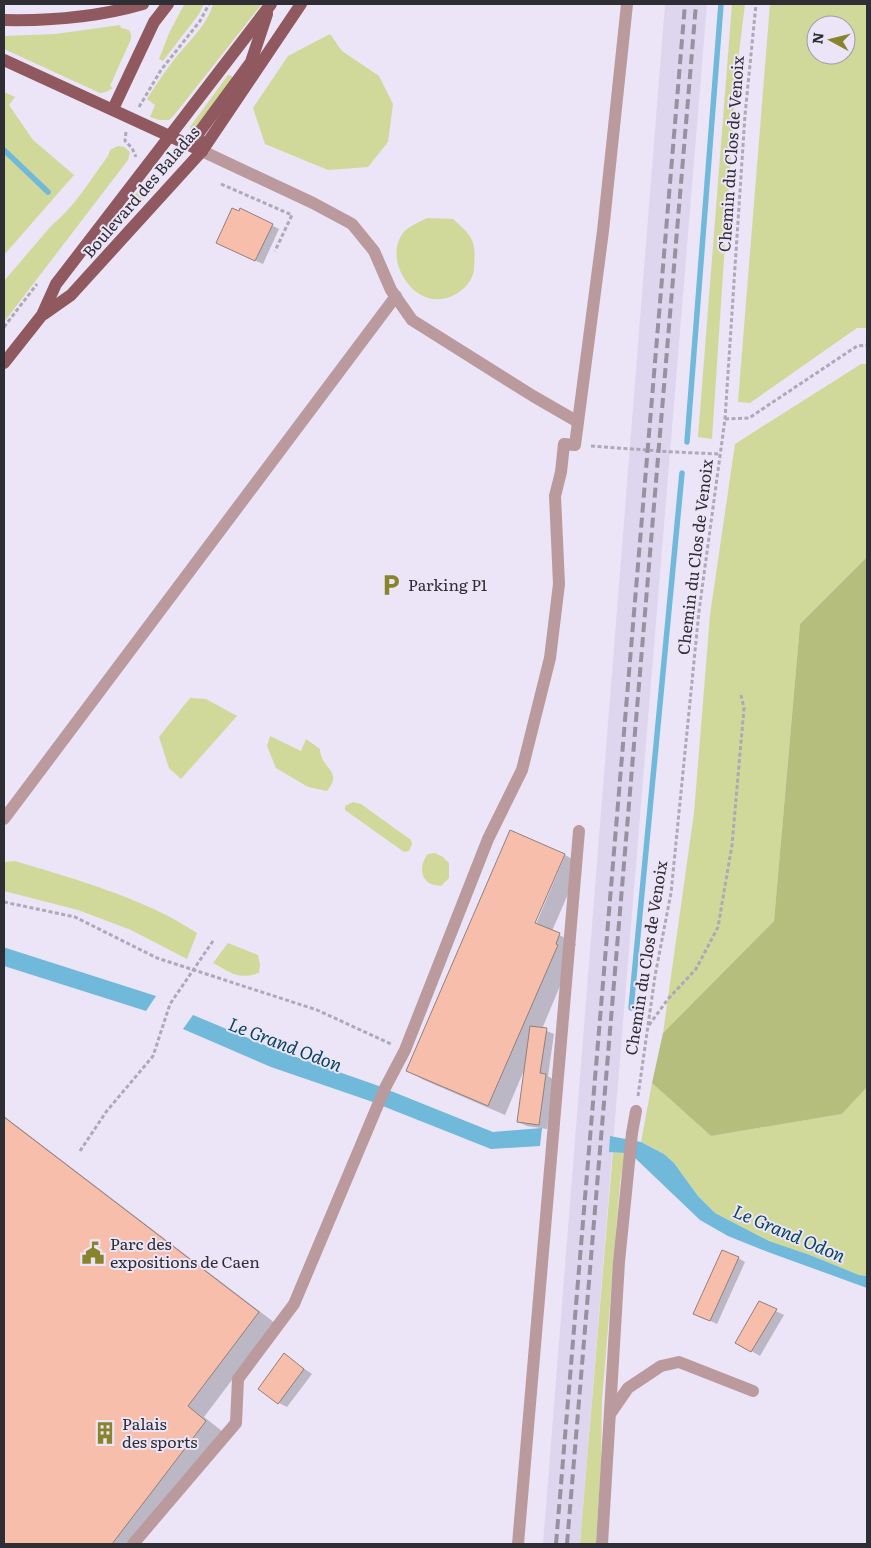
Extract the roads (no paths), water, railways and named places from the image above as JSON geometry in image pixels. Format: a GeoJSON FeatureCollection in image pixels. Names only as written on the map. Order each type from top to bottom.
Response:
{"type":"FeatureCollection","features":[{"type":"Feature","properties":{"kind":"main road"},"geometry":{"type":"LineString","coordinates":[[4,20],[82,16],[143,4]]}},
{"type":"Feature","properties":{"kind":"main road"},"geometry":{"type":"LineString","coordinates":[[113,110],[154,22],[168,4]]}},
{"type":"Feature","properties":{"kind":"main road"},"geometry":{"type":"LineString","coordinates":[[202,150],[198,134],[251,62],[270,4]]}},
{"type":"Feature","properties":{"kind":"main road","name":"Boulevard des Baladas"},"geometry":{"type":"LineString","coordinates":[[4,363],[42,315],[56,284],[270,4]]}},
{"type":"Feature","properties":{"kind":"main road","name":"Boulevard des Baladas"},"geometry":{"type":"LineString","coordinates":[[42,315],[71,294],[202,150],[301,4]]}},
{"type":"Feature","properties":{"kind":"main road"},"geometry":{"type":"LineString","coordinates":[[4,60],[202,150]]}},
{"type":"Feature","properties":{"kind":"street"},"geometry":{"type":"LineString","coordinates":[[133,1544],[236,1422],[238,1379],[294,1304],[384,1088],[405,1050],[488,839],[522,770],[552,649],[559,584],[555,496],[561,472],[564,444],[575,445],[603,231],[627,4]]}},
{"type":"Feature","properties":{"kind":"street"},"geometry":{"type":"LineString","coordinates":[[202,150],[313,203],[352,224],[374,251],[391,290],[412,320],[578,422]]}},
{"type":"Feature","properties":{"kind":"street"},"geometry":{"type":"LineString","coordinates":[[4,819],[396,296]]}},
{"type":"Feature","properties":{"kind":"street"},"geometry":{"type":"LineString","coordinates":[[518,1544],[579,831]]}},
{"type":"Feature","properties":{"kind":"street"},"geometry":{"type":"LineString","coordinates":[[602,1544],[618,1262],[636,1111]]}},
{"type":"Feature","properties":{"kind":"street"},"geometry":{"type":"LineString","coordinates":[[610,1414],[628,1388],[660,1366],[679,1362],[752,1391]]}},
{"type":"Feature","properties":{"kind":"water"},"geometry":{"type":"Polygon","coordinates":[[[4,947],[156,996],[146,1011],[4,966],[4,947]]]}},
{"type":"Feature","properties":{"kind":"water"},"geometry":{"type":"Polygon","coordinates":[[[193,1015],[279,1051],[376,1085],[493,1132],[542,1128],[540,1146],[491,1149],[370,1101],[271,1067],[183,1029],[193,1015]]]}},
{"type":"Feature","properties":{"kind":"water"},"geometry":{"type":"Polygon","coordinates":[[[610,1136],[641,1142],[664,1154],[674,1163],[698,1196],[715,1213],[769,1241],[859,1275],[867,1276],[867,1288],[728,1236],[700,1220],[635,1158],[625,1153],[609,1152],[610,1136]]]}},
{"type":"Feature","properties":{"kind":"waterway"},"geometry":{"type":"LineString","coordinates":[[687,442],[721,4]]}},
{"type":"Feature","properties":{"kind":"waterway"},"geometry":{"type":"LineString","coordinates":[[4,150],[48,192]]}},
{"type":"Feature","properties":{"kind":"waterway"},"geometry":{"type":"LineString","coordinates":[[631,1008],[682,473]]}},
{"type":"Feature","properties":{"kind":"railway"},"geometry":{"type":"LineString","coordinates":[[556,1544],[685,4]]}},
{"type":"Feature","properties":{"kind":"railway"},"geometry":{"type":"LineString","coordinates":[[567,1544],[696,4]]}},
{"type":"Feature","properties":{"kind":"place","name":"Parking P1"},"geometry":{"type":"Point","coordinates":[391,585]}},
{"type":"Feature","properties":{"kind":"place","name":"Parc des expositions de Caen"},"geometry":{"type":"Point","coordinates":[93,1253]}},
{"type":"Feature","properties":{"kind":"place","name":"Palais des sports"},"geometry":{"type":"Point","coordinates":[105,1433]}},
{"type":"Feature","properties":{"kind":"water label","name":"Le Grand Odon"},"geometry":{"type":"Point","coordinates":[285,1045]}},
{"type":"Feature","properties":{"kind":"water label","name":"Le Grand Odon"},"geometry":{"type":"Point","coordinates":[789,1234]}}]}
